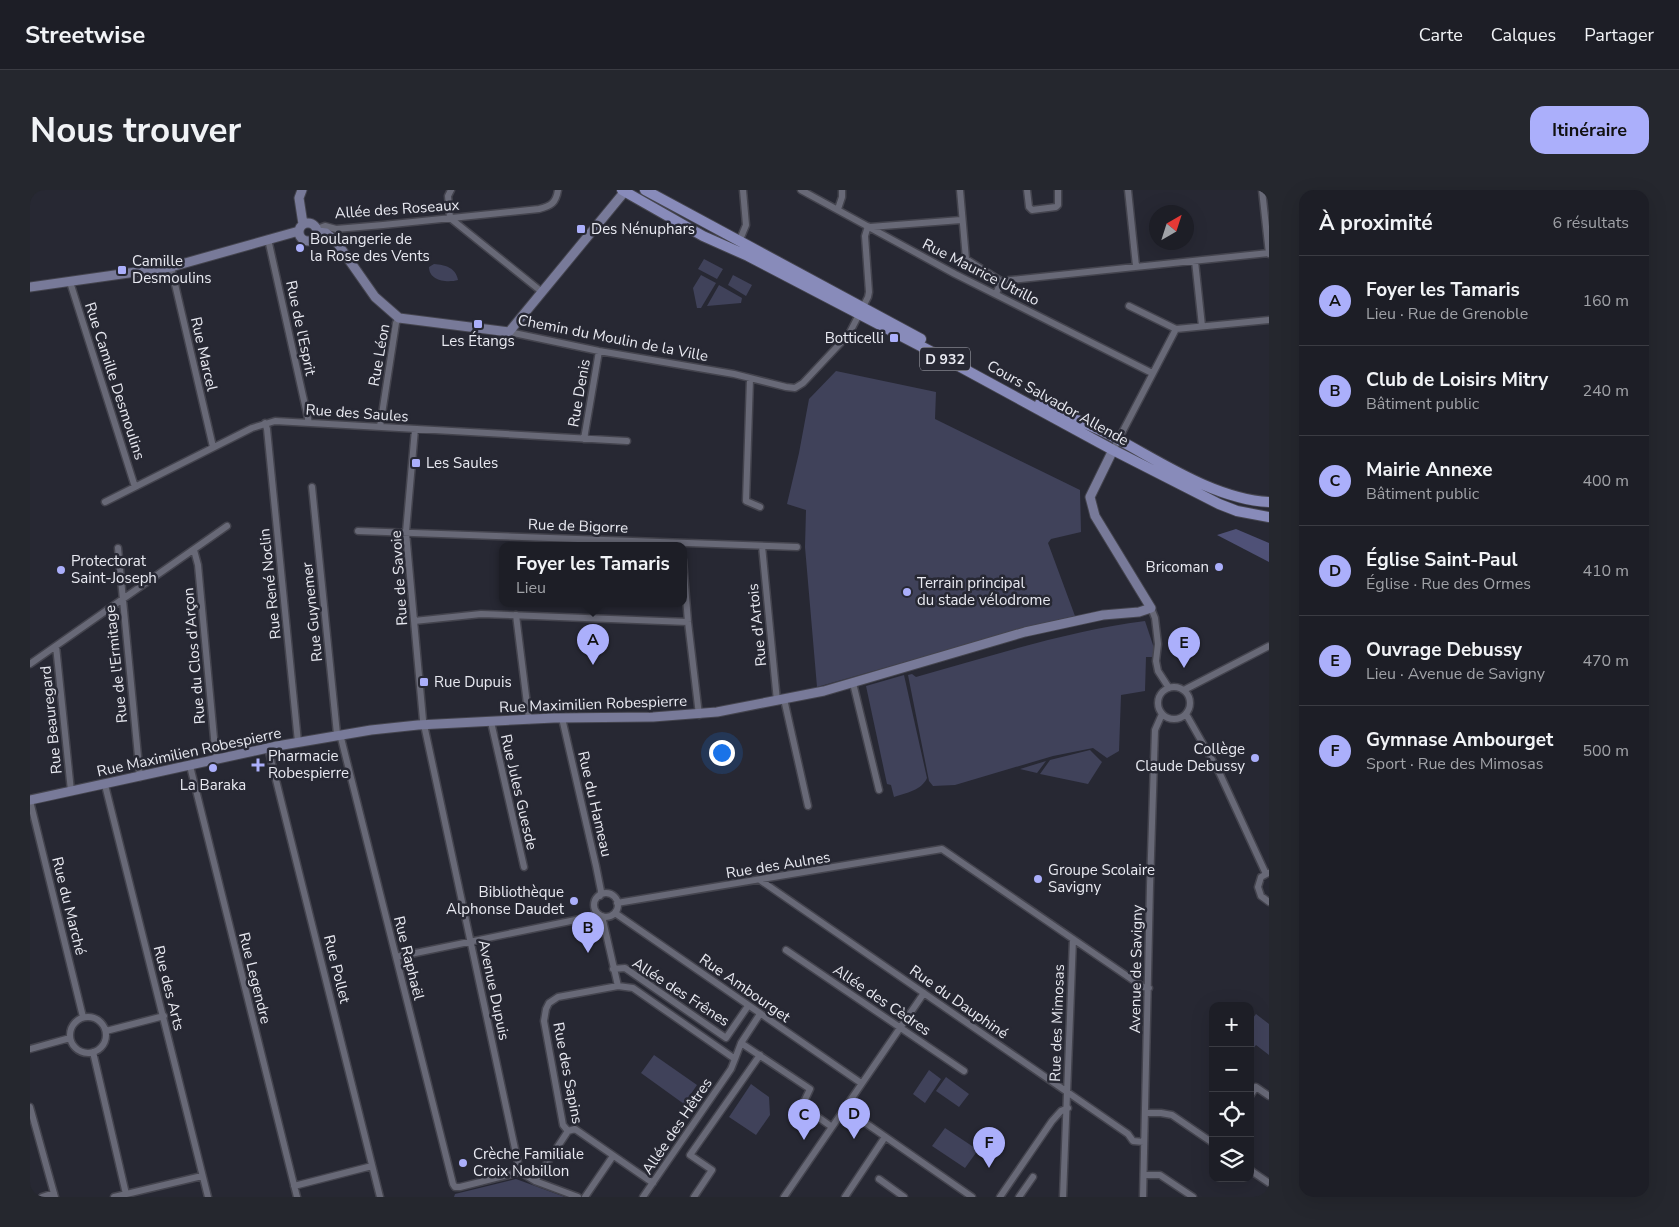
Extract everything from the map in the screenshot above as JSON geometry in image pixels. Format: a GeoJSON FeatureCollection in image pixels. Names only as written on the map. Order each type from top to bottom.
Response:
{"type":"FeatureCollection","features":[{"type":"Feature","properties":{"kind":"main road","name":"Cours Salvador Allende"},"geometry":{"type":"LineString","coordinates":[[624,190],[703,236],[860,311],[1191,478],[1228,495],[1248,500],[1269,502]]}},
{"type":"Feature","properties":{"kind":"main road","name":"Cours Salvador Allende"},"geometry":{"type":"LineString","coordinates":[[645,190],[1113,450],[1219,504],[1236,511],[1269,517]]}},
{"type":"Feature","properties":{"kind":"street"},"geometry":{"type":"LineString","coordinates":[[451,190],[448,196],[450,218],[542,292]]}},
{"type":"Feature","properties":{"kind":"street","name":"Allée des Roseaux"},"geometry":{"type":"LineString","coordinates":[[309,231],[325,226],[336,229],[539,209],[550,206],[554,202],[558,190]]}},
{"type":"Feature","properties":{"kind":"street"},"geometry":{"type":"LineString","coordinates":[[509,332],[624,190]]}},
{"type":"Feature","properties":{"kind":"street"},"geometry":{"type":"LineString","coordinates":[[739,242],[746,225],[743,190]]}},
{"type":"Feature","properties":{"kind":"street","name":"Rue Maurice Utrillo"},"geometry":{"type":"LineString","coordinates":[[801,190],[955,274],[1152,373]]}},
{"type":"Feature","properties":{"kind":"street"},"geometry":{"type":"LineString","coordinates":[[838,209],[842,190]]}},
{"type":"Feature","properties":{"kind":"street"},"geometry":{"type":"LineString","coordinates":[[960,190],[961,220],[966,259],[1001,281],[1269,254],[1262,190]]}},
{"type":"Feature","properties":{"kind":"street"},"geometry":{"type":"LineString","coordinates":[[1027,190],[1029,207],[1032,210],[1056,207],[1058,205],[1058,190]]}},
{"type":"Feature","properties":{"kind":"street"},"geometry":{"type":"LineString","coordinates":[[1128,190],[1136,266]]}},
{"type":"Feature","properties":{"kind":"street"},"geometry":{"type":"LineString","coordinates":[[301,194],[309,231]]}},
{"type":"Feature","properties":{"kind":"street"},"geometry":{"type":"LineString","coordinates":[[868,226],[883,227],[961,220]]}},
{"type":"Feature","properties":{"kind":"street","name":"Chemin du Moulin de la Ville"},"geometry":{"type":"LineString","coordinates":[[398,318],[509,332],[599,351],[734,374],[795,388],[803,384],[849,334],[856,322],[869,292],[865,236],[868,226]]}},
{"type":"Feature","properties":{"kind":"street"},"geometry":{"type":"LineString","coordinates":[[30,287],[171,266],[268,239],[309,231],[328,242],[346,256],[375,297],[398,318]]}},
{"type":"Feature","properties":{"kind":"street","name":"Rue de l'Esprit"},"geometry":{"type":"LineString","coordinates":[[268,239],[309,422]]}},
{"type":"Feature","properties":{"kind":"street"},"geometry":{"type":"LineString","coordinates":[[1195,261],[1202,326]]}},
{"type":"Feature","properties":{"kind":"street","name":"Rue Marcel"},"geometry":{"type":"LineString","coordinates":[[171,266],[213,447]]}},
{"type":"Feature","properties":{"kind":"street"},"geometry":{"type":"LineString","coordinates":[[996,294],[1001,281]]}},
{"type":"Feature","properties":{"kind":"street","name":"Rue Camille Desmoulins"},"geometry":{"type":"LineString","coordinates":[[70,282],[135,487]]}},
{"type":"Feature","properties":{"kind":"street"},"geometry":{"type":"LineString","coordinates":[[1129,306],[1176,329],[1269,320]]}},
{"type":"Feature","properties":{"kind":"street","name":"Rue Léon"},"geometry":{"type":"LineString","coordinates":[[380,427],[398,318]]}},
{"type":"Feature","properties":{"kind":"street"},"geometry":{"type":"LineString","coordinates":[[1169,688],[1158,671],[1156,661],[1158,644],[1155,618],[1151,608],[1095,516],[1090,497],[1176,329]]}},
{"type":"Feature","properties":{"kind":"street","name":"Rue Denis"},"geometry":{"type":"LineString","coordinates":[[584,439],[599,351]]}},
{"type":"Feature","properties":{"kind":"street"},"geometry":{"type":"LineString","coordinates":[[750,379],[746,501],[760,507]]}},
{"type":"Feature","properties":{"kind":"street","name":"Rue des Saules"},"geometry":{"type":"LineString","coordinates":[[105,502],[213,447],[265,423],[285,420],[627,441]]}},
{"type":"Feature","properties":{"kind":"street","name":"Rue René Noclin"},"geometry":{"type":"LineString","coordinates":[[265,423],[298,742]]}},
{"type":"Feature","properties":{"kind":"street","name":"Rue de Savoie"},"geometry":{"type":"LineString","coordinates":[[415,429],[406,532],[424,725]]}},
{"type":"Feature","properties":{"kind":"street","name":"Rue Guynemer"},"geometry":{"type":"LineString","coordinates":[[312,487],[339,734]]}},
{"type":"Feature","properties":{"kind":"street"},"geometry":{"type":"LineString","coordinates":[[30,664],[227,526]]}},
{"type":"Feature","properties":{"kind":"street","name":"Rue de Bigorre"},"geometry":{"type":"LineString","coordinates":[[358,531],[618,542]]}},
{"type":"Feature","properties":{"kind":"street","name":"Rue de Bigorre"},"geometry":{"type":"LineString","coordinates":[[687,545],[797,547]]}},
{"type":"Feature","properties":{"kind":"street","name":"Rue d'Artois"},"geometry":{"type":"LineString","coordinates":[[762,546],[781,700],[808,806]]}},
{"type":"Feature","properties":{"kind":"street","name":"Rue de l'Ermitage"},"geometry":{"type":"LineString","coordinates":[[118,548],[140,776]]}},
{"type":"Feature","properties":{"kind":"street","name":"Rue du Clos d'Arçon"},"geometry":{"type":"LineString","coordinates":[[194,550],[198,565],[216,760]]}},
{"type":"Feature","properties":{"kind":"street"},"geometry":{"type":"LineString","coordinates":[[687,607],[699,714]]}},
{"type":"Feature","properties":{"kind":"street","name":"Rue Maximilien Robespierre"},"geometry":{"type":"LineString","coordinates":[[30,800],[339,734],[424,725],[562,718],[653,718],[699,714],[781,700],[853,683],[1025,632],[1103,615],[1139,612],[1151,608]]}},
{"type":"Feature","properties":{"kind":"street"},"geometry":{"type":"LineString","coordinates":[[414,620],[481,614],[688,622]]}},
{"type":"Feature","properties":{"kind":"street"},"geometry":{"type":"LineString","coordinates":[[516,615],[529,720]]}},
{"type":"Feature","properties":{"kind":"street","name":"Rue Beauregard"},"geometry":{"type":"LineString","coordinates":[[56,646],[71,791]]}},
{"type":"Feature","properties":{"kind":"street"},"geometry":{"type":"LineString","coordinates":[[1184,690],[1269,646]]}},
{"type":"Feature","properties":{"kind":"street"},"geometry":{"type":"LineString","coordinates":[[853,683],[879,790]]}},
{"type":"Feature","properties":{"kind":"street"},"geometry":{"type":"LineString","coordinates":[[1179,688],[1184,690],[1190,699],[1186,714],[1176,719],[1171,719],[1162,714],[1158,699],[1164,690],[1179,688]]}},
{"type":"Feature","properties":{"kind":"street","name":"Avenue de Savigny"},"geometry":{"type":"LineString","coordinates":[[1143,1197],[1155,730],[1162,714]]}},
{"type":"Feature","properties":{"kind":"street"},"geometry":{"type":"LineString","coordinates":[[1186,714],[1219,772],[1267,873],[1262,877],[1258,887],[1261,896],[1269,902]]}},
{"type":"Feature","properties":{"kind":"street","name":"Rue du Hameau"},"geometry":{"type":"LineString","coordinates":[[562,718],[596,866],[601,891],[600,896]]}},
{"type":"Feature","properties":{"kind":"street","name":"Rue Jules Guesde"},"geometry":{"type":"LineString","coordinates":[[491,722],[524,867]]}},
{"type":"Feature","properties":{"kind":"street","name":"Avenue Dupuis"},"geometry":{"type":"LineString","coordinates":[[424,725],[520,1172]]}},
{"type":"Feature","properties":{"kind":"street","name":"Rue Raphaël"},"geometry":{"type":"LineString","coordinates":[[339,734],[452,1181],[455,1187],[520,1172]]}},
{"type":"Feature","properties":{"kind":"street","name":"Rue Pollet"},"geometry":{"type":"LineString","coordinates":[[268,748],[380,1197]]}},
{"type":"Feature","properties":{"kind":"street","name":"Rue Legendre"},"geometry":{"type":"LineString","coordinates":[[190,766],[297,1197]]}},
{"type":"Feature","properties":{"kind":"street","name":"Rue des Arts"},"geometry":{"type":"LineString","coordinates":[[105,785],[208,1197]]}},
{"type":"Feature","properties":{"kind":"street","name":"Rue du Marché"},"geometry":{"type":"LineString","coordinates":[[30,800],[83,1017]]}},
{"type":"Feature","properties":{"kind":"street","name":"Rue des Aulnes"},"geometry":{"type":"LineString","coordinates":[[617,903],[942,849],[1073,939]]}},
{"type":"Feature","properties":{"kind":"street","name":"Rue du Dauphiné"},"geometry":{"type":"LineString","coordinates":[[760,880],[1068,1092],[1128,1134],[1134,1141],[1144,1142]]}},
{"type":"Feature","properties":{"kind":"street"},"geometry":{"type":"LineString","coordinates":[[396,957],[600,915],[609,917],[615,913],[617,903],[610,895],[603,894],[594,904],[600,915],[618,986],[633,988],[735,1059]]}},
{"type":"Feature","properties":{"kind":"street","name":"Rue Ambourget"},"geometry":{"type":"LineString","coordinates":[[615,913],[860,1084]]}},
{"type":"Feature","properties":{"kind":"street"},"geometry":{"type":"LineString","coordinates":[[1073,939],[1143,987],[1148,988]]}},
{"type":"Feature","properties":{"kind":"street","name":"Rue des Mimosas"},"geometry":{"type":"LineString","coordinates":[[1063,1197],[1068,1108],[1073,939]]}},
{"type":"Feature","properties":{"kind":"street","name":"Allée des Cèdres"},"geometry":{"type":"LineString","coordinates":[[786,950],[964,1070]]}},
{"type":"Feature","properties":{"kind":"street","name":"Allée des Frênes"},"geometry":{"type":"LineString","coordinates":[[613,969],[625,968],[726,1038],[748,1006]]}},
{"type":"Feature","properties":{"kind":"street","name":"Rue des Sapins"},"geometry":{"type":"LineString","coordinates":[[535,1181],[568,1131],[564,1125],[557,1094],[544,1020],[546,1009],[558,997],[618,986]]}},
{"type":"Feature","properties":{"kind":"street"},"geometry":{"type":"LineString","coordinates":[[784,1197],[924,993]]}},
{"type":"Feature","properties":{"kind":"street","name":"Allée des Hêtres"},"geometry":{"type":"LineString","coordinates":[[643,1197],[731,1069],[741,1043],[760,1014]]}},
{"type":"Feature","properties":{"kind":"street"},"geometry":{"type":"LineString","coordinates":[[89,1016],[100,1021],[106,1032],[105,1042],[93,1052],[82,1052],[76,1048],[70,1038],[74,1023],[83,1017],[89,1016]]}},
{"type":"Feature","properties":{"kind":"street"},"geometry":{"type":"LineString","coordinates":[[106,1032],[164,1016]]}},
{"type":"Feature","properties":{"kind":"street"},"geometry":{"type":"LineString","coordinates":[[30,1049],[70,1038]]}},
{"type":"Feature","properties":{"kind":"street"},"geometry":{"type":"LineString","coordinates":[[741,1043],[810,1089],[802,1106],[832,1126]]}},
{"type":"Feature","properties":{"kind":"street"},"geometry":{"type":"LineString","coordinates":[[93,1052],[126,1194]]}},
{"type":"Feature","properties":{"kind":"street"},"geometry":{"type":"LineString","coordinates":[[694,1197],[712,1170],[690,1156],[760,1055]]}},
{"type":"Feature","properties":{"kind":"street"},"geometry":{"type":"LineString","coordinates":[[1253,1092],[1256,1087],[1269,1096]]}},
{"type":"Feature","properties":{"kind":"street"},"geometry":{"type":"LineString","coordinates":[[844,1108],[972,1197]]}},
{"type":"Feature","properties":{"kind":"street"},"geometry":{"type":"LineString","coordinates":[[1000,1197],[1052,1120],[1061,1111],[1068,1108]]}},
{"type":"Feature","properties":{"kind":"street"},"geometry":{"type":"LineString","coordinates":[[30,1109],[54,1195],[42,1197]]}},
{"type":"Feature","properties":{"kind":"street"},"geometry":{"type":"LineString","coordinates":[[1145,1112],[1172,1115],[1209,1141]]}},
{"type":"Feature","properties":{"kind":"street"},"geometry":{"type":"LineString","coordinates":[[568,1131],[575,1129],[653,1183]]}},
{"type":"Feature","properties":{"kind":"street"},"geometry":{"type":"LineString","coordinates":[[846,1197],[885,1137]]}},
{"type":"Feature","properties":{"kind":"street"},"geometry":{"type":"LineString","coordinates":[[585,1197],[613,1156]]}},
{"type":"Feature","properties":{"kind":"street"},"geometry":{"type":"LineString","coordinates":[[294,1186],[372,1166]]}},
{"type":"Feature","properties":{"kind":"street"},"geometry":{"type":"LineString","coordinates":[[520,1172],[535,1181],[578,1197]]}},
{"type":"Feature","properties":{"kind":"street"},"geometry":{"type":"LineString","coordinates":[[1254,1173],[1269,1183]]}},
{"type":"Feature","properties":{"kind":"street"},"geometry":{"type":"LineString","coordinates":[[1144,1175],[1160,1175],[1192,1197]]}},
{"type":"Feature","properties":{"kind":"street"},"geometry":{"type":"LineString","coordinates":[[114,1197],[202,1176]]}},
{"type":"Feature","properties":{"kind":"street"},"geometry":{"type":"LineString","coordinates":[[1019,1197],[1033,1177]]}},
{"type":"Feature","properties":{"kind":"street"},"geometry":{"type":"LineString","coordinates":[[879,1180],[904,1197]]}},
{"type":"Feature","properties":{"kind":"shaded area"},"geometry":{"type":"Polygon","coordinates":[[[704,259],[723,269],[717,279],[698,269],[704,259]]]}},
{"type":"Feature","properties":{"kind":"shaded area"},"geometry":{"type":"Polygon","coordinates":[[[434,264],[443,265],[453,270],[458,280],[444,281],[435,278],[430,272],[429,267],[434,264]]]}},
{"type":"Feature","properties":{"kind":"shaded area"},"geometry":{"type":"Polygon","coordinates":[[[701,275],[716,283],[701,308],[697,308],[693,288],[701,275]]]}},
{"type":"Feature","properties":{"kind":"shaded area"},"geometry":{"type":"Polygon","coordinates":[[[733,275],[752,285],[746,296],[728,285],[733,275]]]}},
{"type":"Feature","properties":{"kind":"shaded area"},"geometry":{"type":"Polygon","coordinates":[[[719,285],[742,298],[741,303],[707,306],[719,285]]]}},
{"type":"Feature","properties":{"kind":"shaded area"},"geometry":{"type":"Polygon","coordinates":[[[836,371],[936,392],[935,419],[1080,490],[1081,532],[1051,539],[1048,543],[1075,616],[1029,627],[817,687],[805,547],[806,510],[787,504],[809,399],[836,371]]]}},
{"type":"Feature","properties":{"kind":"shaded area"},"geometry":{"type":"Polygon","coordinates":[[[1236,529],[1269,543],[1269,562],[1217,535],[1236,529]]]}},
{"type":"Feature","properties":{"kind":"shaded area"},"geometry":{"type":"Polygon","coordinates":[[[1145,621],[1157,657],[1146,657],[1145,691],[1121,695],[1119,751],[1107,758],[1093,748],[1053,756],[955,785],[933,786],[929,781],[908,675],[912,674],[916,677],[1058,638],[1116,625],[1145,621]]]}},
{"type":"Feature","properties":{"kind":"shaded area"},"geometry":{"type":"Polygon","coordinates":[[[904,675],[927,778],[918,788],[894,797],[891,785],[887,784],[866,686],[904,675]]]}},
{"type":"Feature","properties":{"kind":"shaded area"},"geometry":{"type":"Polygon","coordinates":[[[1090,750],[1102,762],[1088,784],[1040,774],[1050,760],[1090,750]]]}},
{"type":"Feature","properties":{"kind":"shaded area"},"geometry":{"type":"Polygon","coordinates":[[[1046,761],[1037,773],[1020,769],[1046,761]]]}},
{"type":"Feature","properties":{"kind":"shaded area"},"geometry":{"type":"Polygon","coordinates":[[[1256,1014],[1269,1024],[1269,1055],[1256,1045],[1254,1048],[1254,1017],[1256,1014]]]}},
{"type":"Feature","properties":{"kind":"shaded area"},"geometry":{"type":"Polygon","coordinates":[[[654,1055],[697,1085],[684,1104],[641,1073],[654,1055]]]}},
{"type":"Feature","properties":{"kind":"shaded area"},"geometry":{"type":"Polygon","coordinates":[[[929,1070],[941,1079],[925,1103],[913,1094],[929,1070]]]}},
{"type":"Feature","properties":{"kind":"shaded area"},"geometry":{"type":"Polygon","coordinates":[[[946,1077],[969,1094],[959,1107],[936,1091],[946,1077]]]}},
{"type":"Feature","properties":{"kind":"shaded area"},"geometry":{"type":"Polygon","coordinates":[[[751,1084],[769,1097],[770,1115],[756,1135],[729,1117],[751,1084]]]}},
{"type":"Feature","properties":{"kind":"shaded area"},"geometry":{"type":"Polygon","coordinates":[[[945,1128],[978,1150],[965,1168],[932,1146],[945,1128]]]}},
{"type":"Feature","properties":{"kind":"shaded area"},"geometry":{"type":"Polygon","coordinates":[[[516,1179],[565,1197],[454,1197],[455,1194],[516,1179]]]}},
{"type":"Feature","properties":{"kind":"place","name":"Des Nénuphars"},"geometry":{"type":"Point","coordinates":[581,229]}},
{"type":"Feature","properties":{"kind":"place","name":"Boulangerie de la Rose des Vents"},"geometry":{"type":"Point","coordinates":[300,248]}},
{"type":"Feature","properties":{"kind":"place","name":"Camille Desmoulins"},"geometry":{"type":"Point","coordinates":[122,270]}},
{"type":"Feature","properties":{"kind":"place","name":"Les Étangs"},"geometry":{"type":"Point","coordinates":[478,324]}},
{"type":"Feature","properties":{"kind":"place","name":"Botticelli"},"geometry":{"type":"Point","coordinates":[894,338]}},
{"type":"Feature","properties":{"kind":"place","name":"Les Saules"},"geometry":{"type":"Point","coordinates":[416,463]}},
{"type":"Feature","properties":{"kind":"place","name":"Bricoman"},"geometry":{"type":"Point","coordinates":[1219,567]}},
{"type":"Feature","properties":{"kind":"place","name":"Protectorat Saint-Joseph"},"geometry":{"type":"Point","coordinates":[61,570]}},
{"type":"Feature","properties":{"kind":"place","name":"Terrain principal du stade vélodrome"},"geometry":{"type":"Point","coordinates":[907,592]}},
{"type":"Feature","properties":{"kind":"place","name":"Foyer les Tamaris"},"geometry":{"type":"Point","coordinates":[593,665]}},
{"type":"Feature","properties":{"kind":"place","name":"Ouvrage Debussy"},"geometry":{"type":"Point","coordinates":[1184,668]}},
{"type":"Feature","properties":{"kind":"place","name":"Rue Dupuis"},"geometry":{"type":"Point","coordinates":[424,682]}},
{"type":"Feature","properties":{"kind":"place","name":"Collège Claude Debussy"},"geometry":{"type":"Point","coordinates":[1255,758]}},
{"type":"Feature","properties":{"kind":"place","name":"Pharmacie Robespierre"},"geometry":{"type":"Point","coordinates":[258,765]}},
{"type":"Feature","properties":{"kind":"place","name":"La Baraka"},"geometry":{"type":"Point","coordinates":[213,768]}},
{"type":"Feature","properties":{"kind":"place","name":"Groupe Scolaire Savigny"},"geometry":{"type":"Point","coordinates":[1038,879]}},
{"type":"Feature","properties":{"kind":"place","name":"Bibliothèque Alphonse Daudet"},"geometry":{"type":"Point","coordinates":[574,901]}},
{"type":"Feature","properties":{"kind":"place","name":"Club de Loisirs Mitry"},"geometry":{"type":"Point","coordinates":[588,953]}},
{"type":"Feature","properties":{"kind":"place","name":"Église Saint-Paul"},"geometry":{"type":"Point","coordinates":[854,1139]}},
{"type":"Feature","properties":{"kind":"place","name":"Mairie Annexe"},"geometry":{"type":"Point","coordinates":[804,1140]}},
{"type":"Feature","properties":{"kind":"place","name":"Crèche Familiale Croix Nobillon"},"geometry":{"type":"Point","coordinates":[463,1163]}},
{"type":"Feature","properties":{"kind":"place","name":"Gymnase Ambourget"},"geometry":{"type":"Point","coordinates":[989,1168]}}]}
